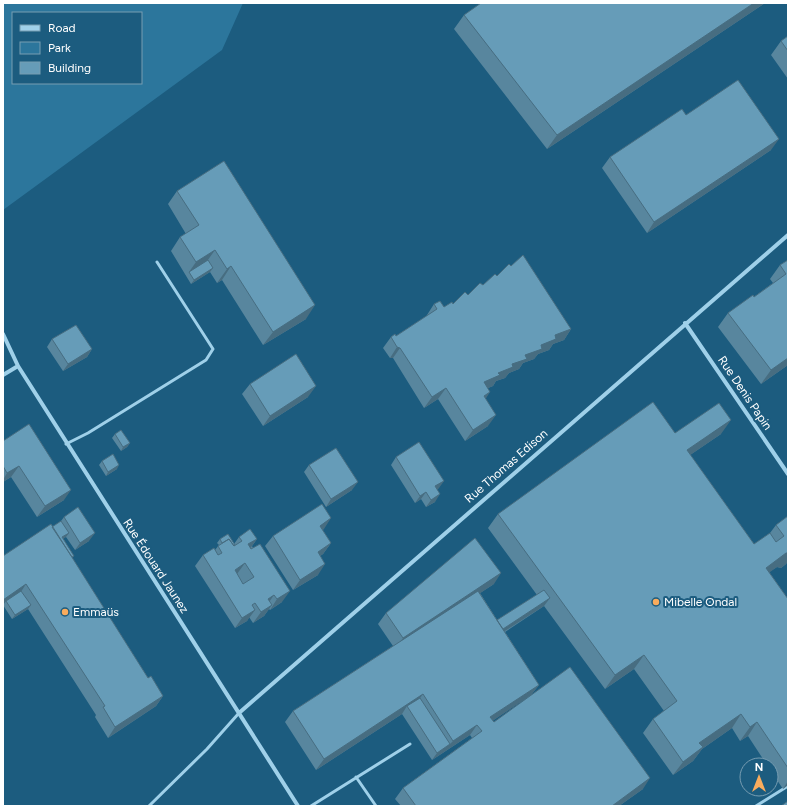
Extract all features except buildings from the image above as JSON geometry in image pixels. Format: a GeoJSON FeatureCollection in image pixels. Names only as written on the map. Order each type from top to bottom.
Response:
{"type":"FeatureCollection","features":[{"type":"Feature","properties":{"kind":"street","name":"Rue Thomas Edison"},"geometry":{"type":"LineString","coordinates":[[239,713],[685,323],[788,235]]}},
{"type":"Feature","properties":{"kind":"street","name":"Rue Denis Papin"},"geometry":{"type":"LineString","coordinates":[[685,323],[788,474]]}},
{"type":"Feature","properties":{"kind":"street","name":"Rue Édouard Jaunez"},"geometry":{"type":"LineString","coordinates":[[3,334],[18,366],[66,444],[298,806]]}},
{"type":"Feature","properties":{"kind":"street"},"geometry":{"type":"LineString","coordinates":[[3,375],[18,366]]}},
{"type":"Feature","properties":{"kind":"lane"},"geometry":{"type":"LineString","coordinates":[[66,444],[88,433],[206,360],[213,349],[156,262]]}},
{"type":"Feature","properties":{"kind":"lane"},"geometry":{"type":"LineString","coordinates":[[149,806],[207,749],[239,713]]}},
{"type":"Feature","properties":{"kind":"lane"},"geometry":{"type":"LineString","coordinates":[[311,806],[410,744]]}},
{"type":"Feature","properties":{"kind":"lane"},"geometry":{"type":"LineString","coordinates":[[356,777],[376,806]]}},
{"type":"Feature","properties":{"kind":"lane"},"geometry":{"type":"LineString","coordinates":[[756,806],[788,786]]}},
{"type":"Feature","properties":{"kind":"green space"},"geometry":{"type":"Polygon","coordinates":[[[3,3],[243,3],[222,50],[3,210],[3,3]]]}},
{"type":"Feature","properties":{"kind":"place","name":"Mibelle Ondal"},"geometry":{"type":"Point","coordinates":[656,602]}},
{"type":"Feature","properties":{"kind":"place","name":"Emmaüs"},"geometry":{"type":"Point","coordinates":[65,612]}}]}
